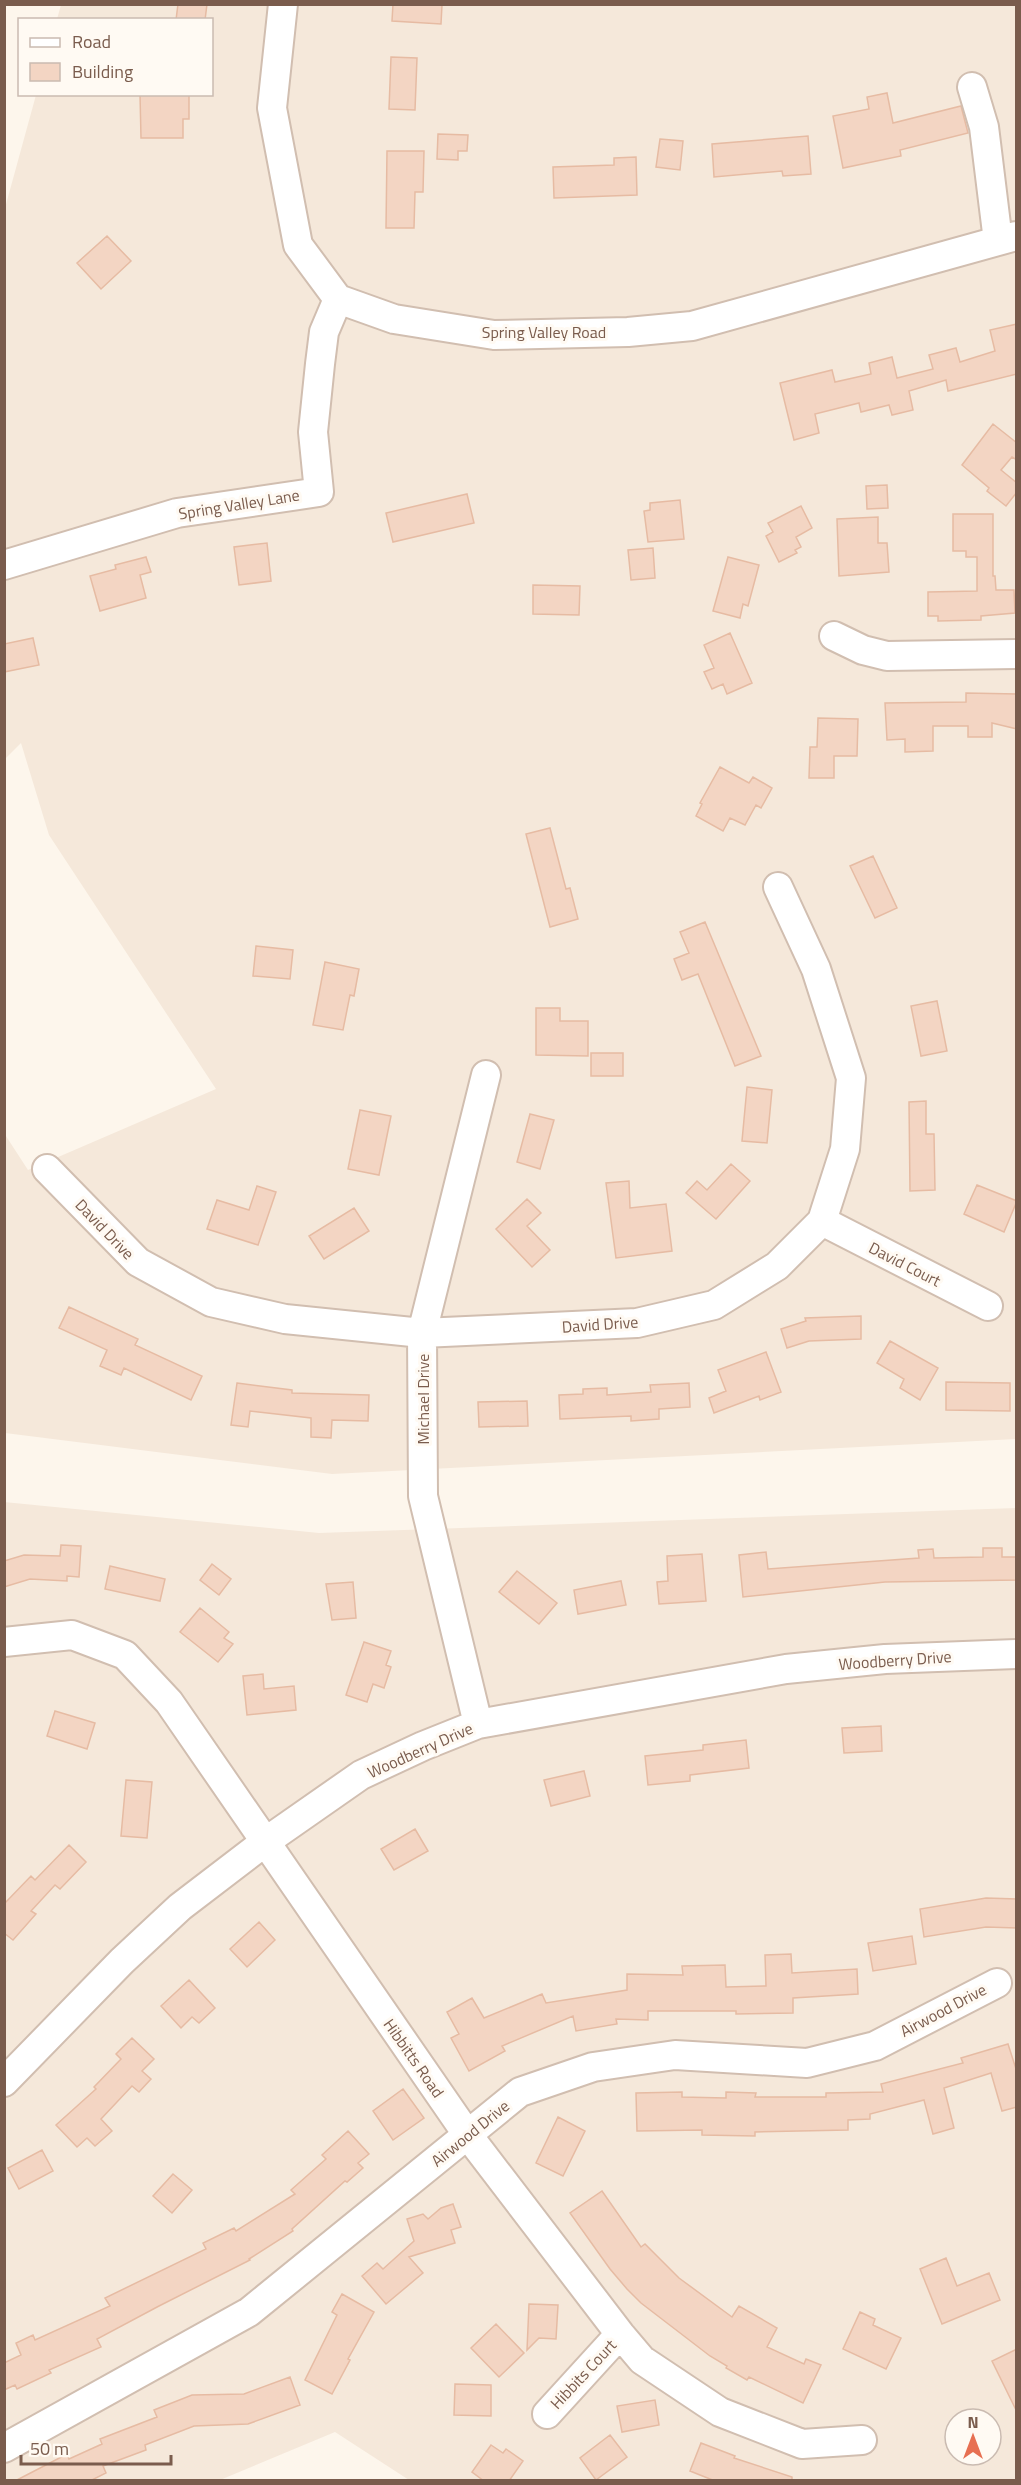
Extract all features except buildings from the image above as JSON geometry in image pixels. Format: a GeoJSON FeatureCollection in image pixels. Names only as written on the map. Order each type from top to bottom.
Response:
{"type":"FeatureCollection","features":[{"type":"Feature","properties":{"kind":"street"},"geometry":{"type":"LineString","coordinates":[[283,4],[272,108],[274,120],[298,245],[338,299]]}},
{"type":"Feature","properties":{"kind":"street"},"geometry":{"type":"LineString","coordinates":[[972,87],[984,127],[1007,238]]}},
{"type":"Feature","properties":{"kind":"street","name":"Spring Valley Road"},"geometry":{"type":"LineString","coordinates":[[338,299],[394,319],[494,335],[655,330],[692,326],[1007,238]]}},
{"type":"Feature","properties":{"kind":"street","name":"Spring Valley Lane"},"geometry":{"type":"LineString","coordinates":[[4,565],[177,513],[319,492],[314,432],[320,364],[324,332],[338,299]]}},
{"type":"Feature","properties":{"kind":"street"},"geometry":{"type":"LineString","coordinates":[[834,636],[863,650],[894,657],[1017,654]]}},
{"type":"Feature","properties":{"kind":"street","name":"David Drive"},"geometry":{"type":"LineString","coordinates":[[47,1169],[138,1262],[211,1302],[285,1319],[422,1333],[636,1323],[714,1305],[777,1266],[822,1221],[845,1149],[851,1078],[816,969],[778,887]]}},
{"type":"Feature","properties":{"kind":"street","name":"Michael Drive"},"geometry":{"type":"LineString","coordinates":[[478,1724],[423,1496],[422,1333],[486,1075]]}},
{"type":"Feature","properties":{"kind":"street","name":"David Court"},"geometry":{"type":"LineString","coordinates":[[822,1221],[988,1306]]}},
{"type":"Feature","properties":{"kind":"street","name":"Hibbitts Road"},"geometry":{"type":"LineString","coordinates":[[4,1642],[72,1635],[124,1654],[169,1702],[467,2134],[642,2360],[720,2412],[802,2444],[862,2440]]}},
{"type":"Feature","properties":{"kind":"street","name":"Woodberry Drive"},"geometry":{"type":"LineString","coordinates":[[4,2082],[122,1961],[180,1907],[265,1842],[361,1775],[423,1746],[478,1724],[786,1669],[885,1659],[1017,1654]]}},
{"type":"Feature","properties":{"kind":"street","name":"Airwood Drive"},"geometry":{"type":"LineString","coordinates":[[4,2448],[249,2312],[520,2092],[592,2067],[675,2055],[807,2062],[875,2046],[996,1983]]}},
{"type":"Feature","properties":{"kind":"street","name":"Hibbits Court"},"geometry":{"type":"LineString","coordinates":[[547,2414],[620,2334]]}},
{"type":"Feature","properties":{"kind":"shaded area"},"geometry":{"type":"Polygon","coordinates":[[[61,5],[1016,5],[1016,1439],[332,1474],[5,1433],[4,1133],[28,1170],[216,1089],[49,835],[21,743],[5,759],[5,208],[36,96],[213,96],[213,18],[57,18],[61,5]]]}},
{"type":"Feature","properties":{"kind":"shaded area"},"geometry":{"type":"Polygon","coordinates":[[[4,1502],[319,1533],[1016,1508],[1016,2480],[409,2480],[335,2432],[220,2480],[5,2480],[4,1502]]]}}]}
